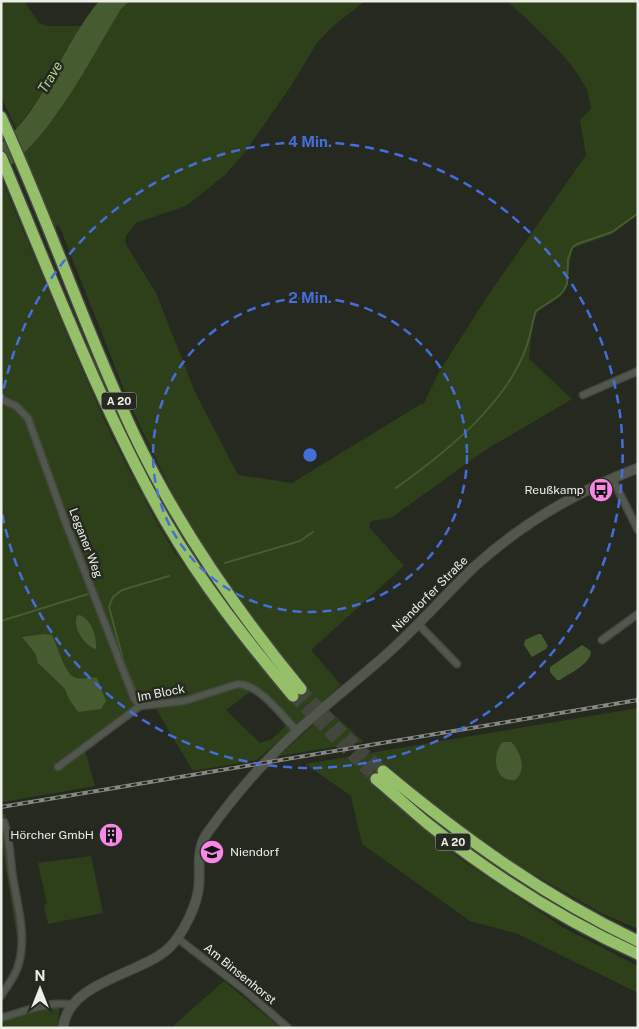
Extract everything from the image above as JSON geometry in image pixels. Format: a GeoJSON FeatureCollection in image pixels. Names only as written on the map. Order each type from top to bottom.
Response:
{"type":"FeatureCollection","features":[{"type":"Feature","properties":{"kind":"highway","name":"A 20"},"geometry":{"type":"LineString","coordinates":[[1,117],[134,435],[202,558],[297,692],[224,610],[189,559],[167,522],[123,440],[1,157]]}},
{"type":"Feature","properties":{"kind":"highway","name":"A 20"},"geometry":{"type":"LineString","coordinates":[[638,941],[543,889],[488,854],[380,775],[429,824],[482,864],[535,899],[585,928],[638,954]]}},
{"type":"Feature","properties":{"kind":"main road","name":"Niendorfer Straße"},"geometry":{"type":"LineString","coordinates":[[72,1005],[80,996],[90,990],[168,949],[177,938],[186,926],[197,896],[199,887],[199,855],[202,840],[245,783],[296,731],[382,658],[475,566],[529,524],[564,501],[638,468]]}},
{"type":"Feature","properties":{"kind":"main road"},"geometry":{"type":"LineString","coordinates":[[63,1028],[67,1013],[72,1005]]}},
{"type":"Feature","properties":{"kind":"street"},"geometry":{"type":"LineString","coordinates":[[583,395],[638,371]]}},
{"type":"Feature","properties":{"kind":"street","name":"Leganer Weg"},"geometry":{"type":"LineString","coordinates":[[1,399],[16,406],[28,418],[65,521],[134,698],[140,706]]}},
{"type":"Feature","properties":{"kind":"street"},"geometry":{"type":"LineString","coordinates":[[612,478],[638,530]]}},
{"type":"Feature","properties":{"kind":"street"},"geometry":{"type":"LineString","coordinates":[[602,640],[638,614]]}},
{"type":"Feature","properties":{"kind":"street"},"geometry":{"type":"LineString","coordinates":[[418,624],[457,664]]}},
{"type":"Feature","properties":{"kind":"street","name":"Im Block"},"geometry":{"type":"LineString","coordinates":[[58,767],[140,706],[184,701],[230,685],[246,684],[258,691],[296,731]]}},
{"type":"Feature","properties":{"kind":"street"},"geometry":{"type":"LineString","coordinates":[[1,996],[18,968],[22,946],[21,918],[12,871],[8,833],[4,822]]}},
{"type":"Feature","properties":{"kind":"street","name":"Am Binsenhorst"},"geometry":{"type":"LineString","coordinates":[[177,938],[246,991],[288,1028]]}},
{"type":"Feature","properties":{"kind":"street"},"geometry":{"type":"LineString","coordinates":[[1,1018],[62,1003],[72,1005]]}},
{"type":"Feature","properties":{"kind":"shaded area"},"geometry":{"type":"Polygon","coordinates":[[[1,1],[24,1],[39,23],[47,26],[81,26],[45,90],[16,129],[1,96],[1,1]]]}},
{"type":"Feature","properties":{"kind":"shaded area"},"geometry":{"type":"Polygon","coordinates":[[[99,1],[130,1],[121,9],[53,120],[37,140],[1,173],[1,144],[17,129],[30,112],[74,37],[99,1]]]}},
{"type":"Feature","properties":{"kind":"shaded area"},"geometry":{"type":"Polygon","coordinates":[[[130,1],[365,1],[332,27],[317,43],[291,86],[245,152],[225,175],[186,206],[136,223],[126,236],[127,246],[156,293],[195,392],[238,475],[292,483],[421,404],[423,405],[439,372],[487,297],[586,155],[580,120],[591,109],[587,90],[581,78],[540,31],[507,1],[638,1],[638,215],[612,234],[573,248],[567,285],[564,291],[559,297],[537,311],[532,326],[529,359],[572,399],[487,449],[391,518],[371,521],[369,527],[404,566],[311,650],[341,685],[257,760],[193,771],[156,709],[147,707],[129,710],[84,747],[95,786],[1,802],[1,178],[112,437],[173,550],[231,630],[289,701],[307,685],[231,593],[175,498],[130,405],[59,225],[46,228],[18,161],[54,118],[121,9],[130,1]],[[258,686],[226,710],[260,743],[272,739],[291,721],[258,686]]]}},
{"type":"Feature","properties":{"kind":"shaded area"},"geometry":{"type":"Polygon","coordinates":[[[80,615],[88,621],[93,629],[96,649],[80,636],[76,620],[77,616],[80,615]]]}},
{"type":"Feature","properties":{"kind":"shaded area"},"geometry":{"type":"Polygon","coordinates":[[[44,634],[52,635],[64,665],[71,675],[80,679],[97,678],[106,701],[101,709],[78,712],[65,689],[38,663],[35,653],[22,637],[44,634]]]}},
{"type":"Feature","properties":{"kind":"shaded area"},"geometry":{"type":"Polygon","coordinates":[[[541,634],[548,646],[532,657],[524,645],[525,640],[541,634]]]}},
{"type":"Feature","properties":{"kind":"shaded area"},"geometry":{"type":"Polygon","coordinates":[[[582,645],[591,651],[588,660],[574,671],[557,680],[550,672],[550,667],[582,645]]]}},
{"type":"Feature","properties":{"kind":"shaded area"},"geometry":{"type":"Polygon","coordinates":[[[638,708],[638,929],[603,914],[492,850],[438,810],[388,766],[371,784],[460,859],[564,928],[638,966],[638,993],[518,934],[470,921],[362,844],[351,796],[305,764],[638,708]]]}},
{"type":"Feature","properties":{"kind":"shaded area"},"geometry":{"type":"Polygon","coordinates":[[[329,710],[364,742],[279,756],[329,710]]]}},
{"type":"Feature","properties":{"kind":"shaded area"},"geometry":{"type":"Polygon","coordinates":[[[503,742],[511,742],[520,755],[521,771],[515,780],[508,780],[503,777],[497,767],[497,753],[503,742]]]}},
{"type":"Feature","properties":{"kind":"shaded area"},"geometry":{"type":"Polygon","coordinates":[[[1,814],[6,814],[4,822],[19,918],[19,950],[1,839],[1,814]]]}},
{"type":"Feature","properties":{"kind":"shaded area"},"geometry":{"type":"Polygon","coordinates":[[[91,856],[103,913],[48,924],[44,905],[47,904],[38,863],[91,856]]]}},
{"type":"Feature","properties":{"kind":"shaded area"},"geometry":{"type":"Polygon","coordinates":[[[224,981],[281,1028],[171,1028],[224,981]]]}},
{"type":"Feature","properties":{"kind":"shaded area"},"geometry":{"type":"Polygon","coordinates":[[[59,1006],[58,1028],[4,1028],[3,1023],[6,1019],[59,1006]]]}},
{"type":"Feature","properties":{"kind":"waterway"},"geometry":{"type":"LineString","coordinates":[[396,488],[454,443],[490,407],[505,387],[518,366],[527,345],[536,311],[560,295],[567,284],[568,259],[572,248],[577,244],[612,232],[637,214]]}},
{"type":"Feature","properties":{"kind":"waterway"},"geometry":{"type":"LineString","coordinates":[[225,563],[300,541],[313,532]]}},
{"type":"Feature","properties":{"kind":"waterway"},"geometry":{"type":"LineString","coordinates":[[161,701],[145,699],[137,694],[124,663],[109,607],[113,597],[122,590],[169,576]]}},
{"type":"Feature","properties":{"kind":"waterway"},"geometry":{"type":"LineString","coordinates":[[1,621],[88,594]]}},
{"type":"Feature","properties":{"kind":"tunnel"},"geometry":{"type":"LineString","coordinates":[[301,689],[383,771]]}},
{"type":"Feature","properties":{"kind":"tunnel"},"geometry":{"type":"LineString","coordinates":[[293,696],[376,779]]}},
{"type":"Feature","properties":{"kind":"railway"},"geometry":{"type":"LineString","coordinates":[[1,807],[638,700]]}},
{"type":"Feature","properties":{"kind":"place","name":"Reußkamp"},"geometry":{"type":"Point","coordinates":[601,490]}},
{"type":"Feature","properties":{"kind":"place","name":"Hörcher GmbH"},"geometry":{"type":"Point","coordinates":[111,835]}},
{"type":"Feature","properties":{"kind":"place","name":"Niendorf"},"geometry":{"type":"Point","coordinates":[212,852]}},
{"type":"Feature","properties":{"kind":"water label","name":"Trave"},"geometry":{"type":"Point","coordinates":[50,77]}}]}
